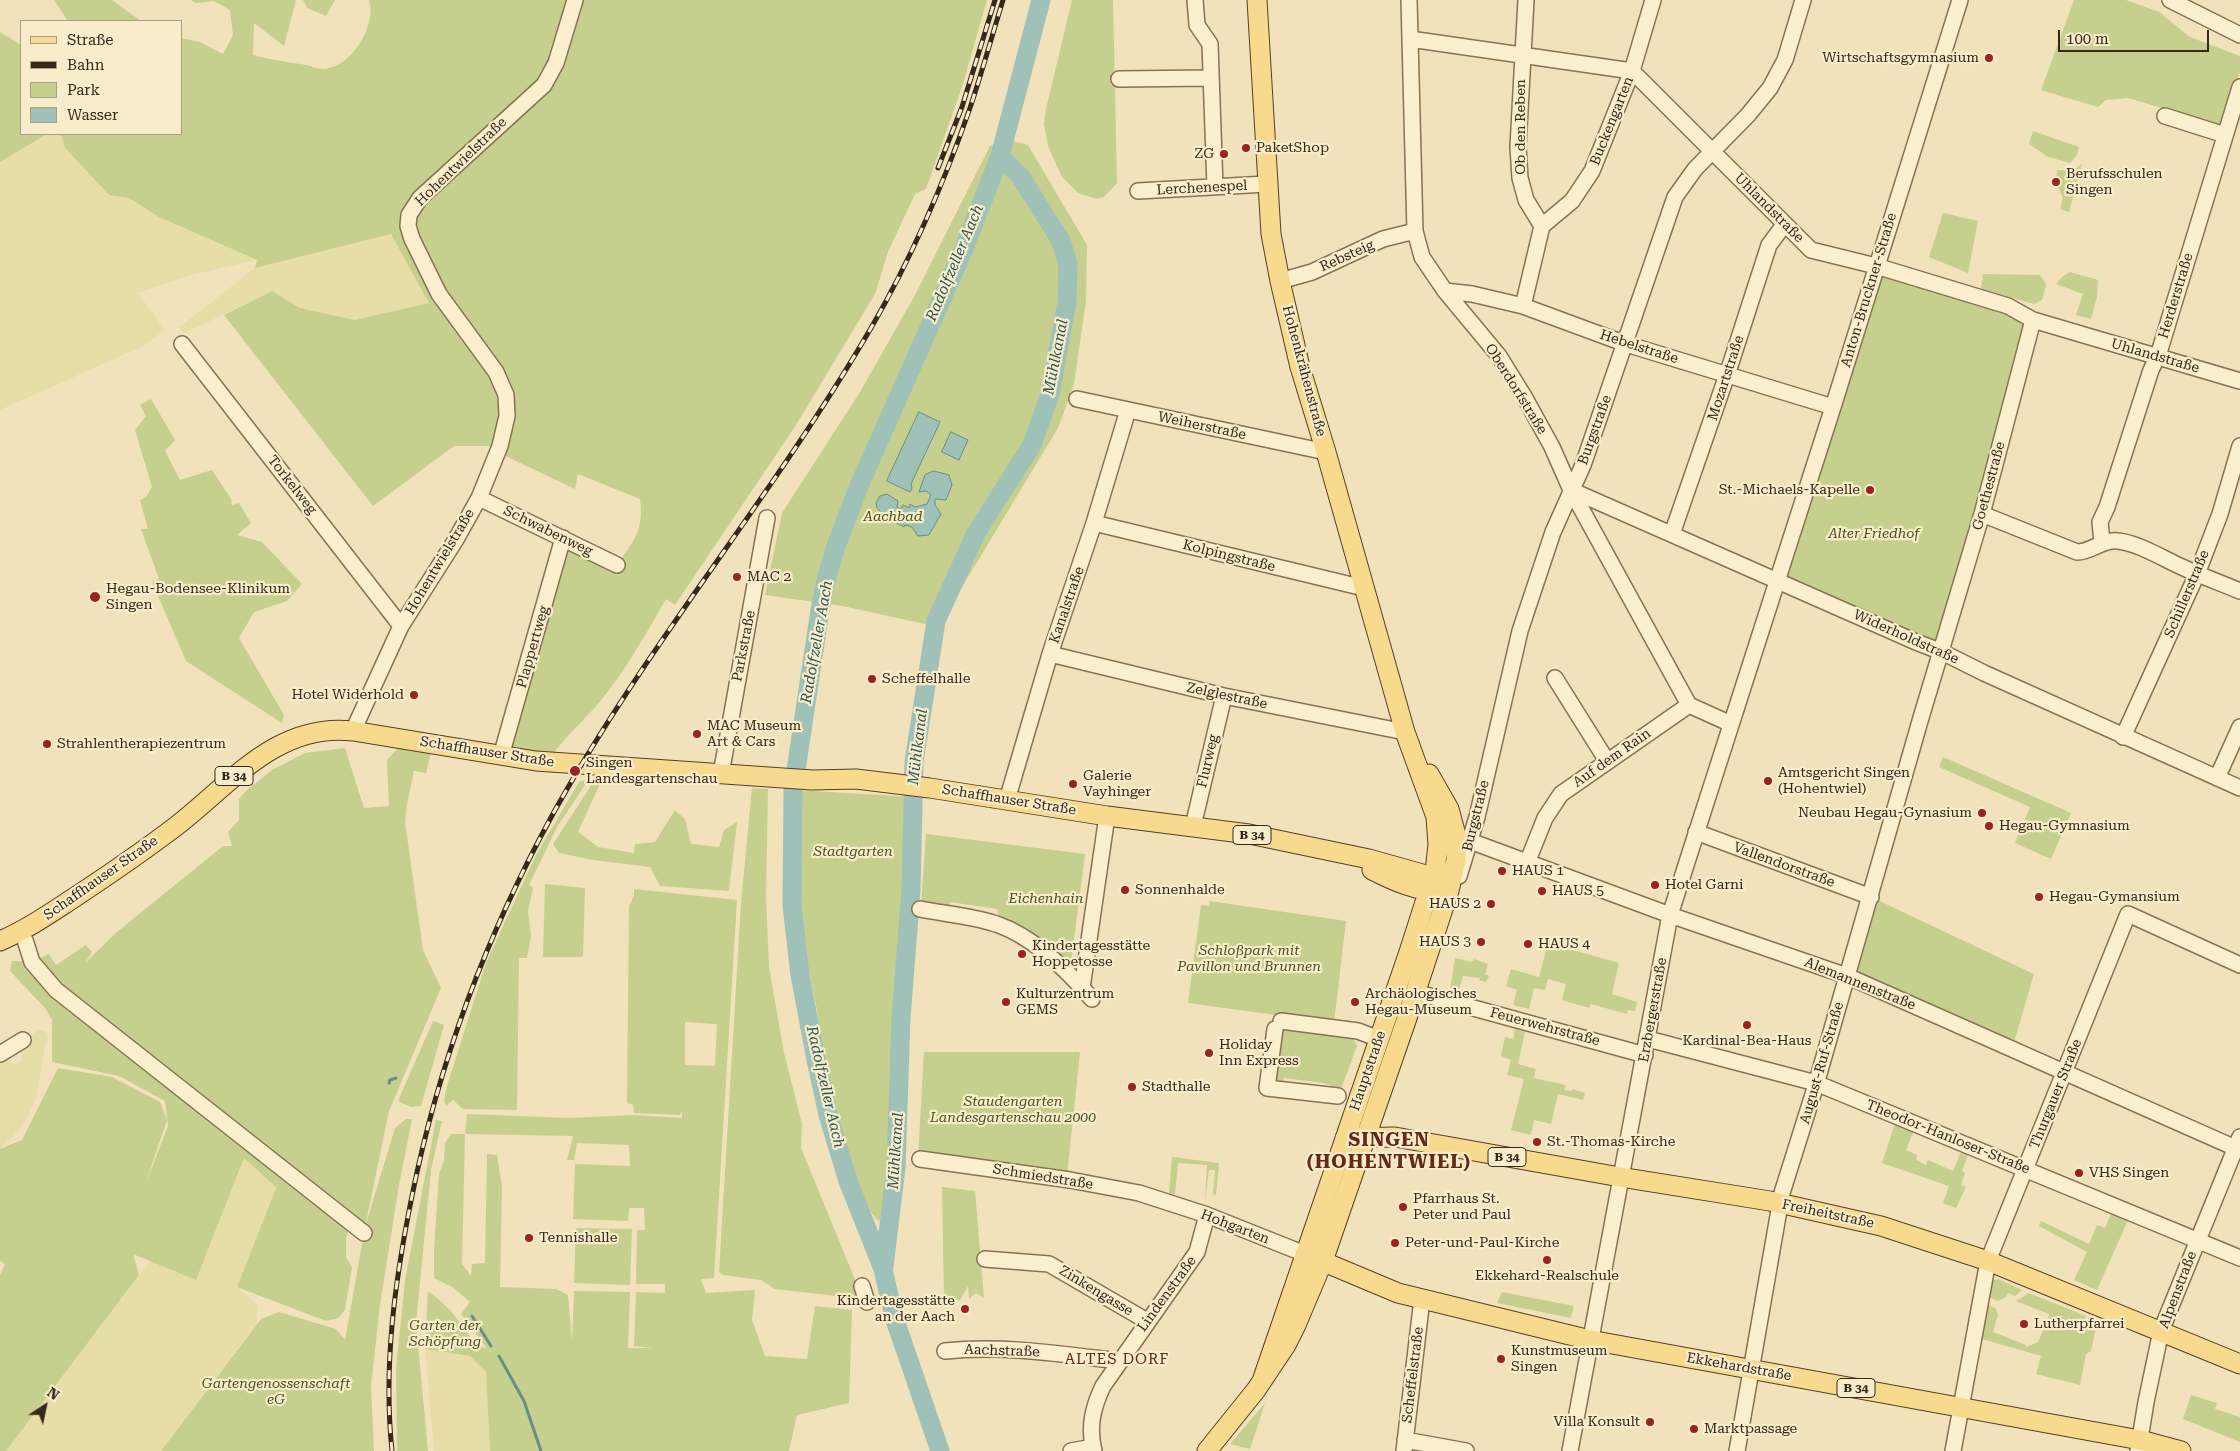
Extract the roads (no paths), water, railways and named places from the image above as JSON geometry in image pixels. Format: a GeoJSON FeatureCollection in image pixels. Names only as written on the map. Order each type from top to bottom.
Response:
{"type":"FeatureCollection","features":[{"type":"Feature","properties":{"kind":"main road","name":"Hohenkrähenstraße"},"geometry":{"type":"LineString","coordinates":[[1257,0],[1270,234],[1300,367],[1405,732],[1436,817],[1438,845],[1436,867],[1430,884]]}},
{"type":"Feature","properties":{"kind":"main road","name":"Schaffhauser Straße"},"geometry":{"type":"LineString","coordinates":[[0,941],[39,921],[145,849],[201,807],[251,762],[265,753],[300,737],[330,730],[353,731],[501,756],[575,765],[812,780],[856,779],[1107,816],[1249,834],[1369,859],[1449,891]]}},
{"type":"Feature","properties":{"kind":"main road","name":"Hohenkrähenstraße"},"geometry":{"type":"LineString","coordinates":[[1405,732],[1449,809],[1463,838],[1449,891]]}},
{"type":"Feature","properties":{"kind":"main road"},"geometry":{"type":"LineString","coordinates":[[1436,817],[1446,828],[1463,838]]}},
{"type":"Feature","properties":{"kind":"main road","name":"Hauptstraße"},"geometry":{"type":"LineString","coordinates":[[1263,1378],[1379,1040],[1430,884]]}},
{"type":"Feature","properties":{"kind":"main road","name":"Hauptstraße"},"geometry":{"type":"LineString","coordinates":[[1206,1451],[1256,1390],[1293,1332],[1323,1261],[1377,1108],[1449,891]]}},
{"type":"Feature","properties":{"kind":"main road"},"geometry":{"type":"LineString","coordinates":[[1377,1108],[1383,1124],[1395,1137]]}},
{"type":"Feature","properties":{"kind":"main road","name":"Freiheitstraße"},"geometry":{"type":"LineString","coordinates":[[1345,1138],[1366,1136],[1395,1137],[1780,1203],[1881,1226],[1988,1261],[2240,1364]]}},
{"type":"Feature","properties":{"kind":"main road","name":"Ekkehardstraße"},"geometry":{"type":"LineString","coordinates":[[1305,1254],[1372,1284],[1422,1299],[1590,1340],[1962,1407],[2139,1446],[2181,1451]]}},
{"type":"Feature","properties":{"kind":"street","name":"Hohentwielstraße"},"geometry":{"type":"LineString","coordinates":[[353,731],[402,626],[455,542],[479,498],[500,446],[507,416],[506,395],[496,372],[439,294],[412,239],[408,226],[409,215],[420,198],[544,85],[556,63],[575,0]]}},
{"type":"Feature","properties":{"kind":"street"},"geometry":{"type":"LineString","coordinates":[[1195,0],[1197,25],[1210,44],[1215,187]]}},
{"type":"Feature","properties":{"kind":"street","name":"Oberdorfstraße"},"geometry":{"type":"LineString","coordinates":[[1409,0],[1415,232],[1422,257],[1445,290],[1504,364],[1552,447],[1571,490],[1689,705]]}},
{"type":"Feature","properties":{"kind":"street","name":"Ob den Reben"},"geometry":{"type":"LineString","coordinates":[[1526,0],[1518,147],[1520,178],[1526,200],[1542,226]]}},
{"type":"Feature","properties":{"kind":"street","name":"Buckengarten"},"geometry":{"type":"LineString","coordinates":[[1542,226],[1572,200],[1592,171],[1632,71],[1653,0]]}},
{"type":"Feature","properties":{"kind":"street","name":"Burgstraße"},"geometry":{"type":"LineString","coordinates":[[1463,838],[1520,631],[1553,532],[1583,464],[1626,344],[1675,197],[1695,169],[1748,115],[1770,88],[1785,60],[1803,0]]}},
{"type":"Feature","properties":{"kind":"street","name":"Anton-Bruckner-Straße"},"geometry":{"type":"LineString","coordinates":[[1778,580],[1960,0]]}},
{"type":"Feature","properties":{"kind":"street"},"geometry":{"type":"LineString","coordinates":[[2170,0],[2240,35]]}},
{"type":"Feature","properties":{"kind":"street"},"geometry":{"type":"LineString","coordinates":[[1410,39],[1632,71]]}},
{"type":"Feature","properties":{"kind":"street","name":"Uhlandstraße"},"geometry":{"type":"LineString","coordinates":[[1632,71],[1811,250],[1876,266],[2008,306],[2033,320],[2240,381]]}},
{"type":"Feature","properties":{"kind":"street"},"geometry":{"type":"LineString","coordinates":[[1119,79],[1210,78]]}},
{"type":"Feature","properties":{"kind":"street","name":"Herderstraße"},"geometry":{"type":"LineString","coordinates":[[2102,542],[2100,522],[2107,507],[2150,370],[2158,356],[2240,87]]}},
{"type":"Feature","properties":{"kind":"street"},"geometry":{"type":"LineString","coordinates":[[2166,116],[2225,134]]}},
{"type":"Feature","properties":{"kind":"street","name":"Lerchenespel"},"geometry":{"type":"LineString","coordinates":[[1138,191],[1267,184]]}},
{"type":"Feature","properties":{"kind":"street","name":"Mozartstraße"},"geometry":{"type":"LineString","coordinates":[[1672,534],[1727,375],[1769,245],[1784,225]]}},
{"type":"Feature","properties":{"kind":"street"},"geometry":{"type":"LineString","coordinates":[[1523,306],[1542,226]]}},
{"type":"Feature","properties":{"kind":"street","name":"Rebsteig"},"geometry":{"type":"LineString","coordinates":[[1280,281],[1312,272],[1383,240],[1415,232]]}},
{"type":"Feature","properties":{"kind":"street","name":"Hebelstraße"},"geometry":{"type":"LineString","coordinates":[[1445,290],[1472,294],[1523,306],[1626,344],[1833,407]]}},
{"type":"Feature","properties":{"kind":"street","name":"Goethestraße"},"geometry":{"type":"LineString","coordinates":[[1942,652],[1982,514],[2033,320]]}},
{"type":"Feature","properties":{"kind":"street","name":"Torkelweg"},"geometry":{"type":"LineString","coordinates":[[182,344],[402,626]]}},
{"type":"Feature","properties":{"kind":"street","name":"Weiherstraße"},"geometry":{"type":"LineString","coordinates":[[1078,399],[1326,452]]}},
{"type":"Feature","properties":{"kind":"street","name":"Kanalstraße"},"geometry":{"type":"LineString","coordinates":[[1007,800],[1050,654],[1094,523],[1128,410]]}},
{"type":"Feature","properties":{"kind":"street","name":"Schillerstraße"},"geometry":{"type":"LineString","coordinates":[[2123,736],[2197,574],[2220,514],[2240,446]]}},
{"type":"Feature","properties":{"kind":"street","name":"Widerholdstraße"},"geometry":{"type":"LineString","coordinates":[[1571,490],[1942,652],[1984,674],[2240,788]]}},
{"type":"Feature","properties":{"kind":"street","name":"Schwabenweg"},"geometry":{"type":"LineString","coordinates":[[479,498],[617,565]]}},
{"type":"Feature","properties":{"kind":"street"},"geometry":{"type":"LineString","coordinates":[[1982,514],[2077,552],[2085,552],[2102,542],[2118,541],[2147,551],[2240,591]]}},
{"type":"Feature","properties":{"kind":"street","name":"Parkstraße"},"geometry":{"type":"LineString","coordinates":[[721,774],[767,518]]}},
{"type":"Feature","properties":{"kind":"street","name":"Kolpingstraße"},"geometry":{"type":"LineString","coordinates":[[1094,523],[1364,588]]}},
{"type":"Feature","properties":{"kind":"street","name":"Plappertweg"},"geometry":{"type":"LineString","coordinates":[[501,756],[563,538]]}},
{"type":"Feature","properties":{"kind":"street","name":"Erzbergerstraße"},"geometry":{"type":"LineString","coordinates":[[1570,1451],[1670,915],[1778,580]]}},
{"type":"Feature","properties":{"kind":"street","name":"August-Ruf-Straße"},"geometry":{"type":"LineString","coordinates":[[1737,1451],[1780,1203],[1942,652]]}},
{"type":"Feature","properties":{"kind":"street","name":"Zelglestraße"},"geometry":{"type":"LineString","coordinates":[[1050,654],[1224,696],[1405,732]]}},
{"type":"Feature","properties":{"kind":"street"},"geometry":{"type":"LineString","coordinates":[[1555,678],[1607,761]]}},
{"type":"Feature","properties":{"kind":"street","name":"Flurweg"},"geometry":{"type":"LineString","coordinates":[[1193,826],[1224,696]]}},
{"type":"Feature","properties":{"kind":"street"},"geometry":{"type":"LineString","coordinates":[[1689,705],[1731,724]]}},
{"type":"Feature","properties":{"kind":"street","name":"Auf dem Rain"},"geometry":{"type":"LineString","coordinates":[[1527,863],[1545,818],[1558,799],[1607,761],[1689,705]]}},
{"type":"Feature","properties":{"kind":"street"},"geometry":{"type":"LineString","coordinates":[[2217,778],[2240,727]]}},
{"type":"Feature","properties":{"kind":"street"},"geometry":{"type":"LineString","coordinates":[[920,909],[998,924],[1014,932],[1037,946],[1087,993],[1107,816]]}},
{"type":"Feature","properties":{"kind":"street","name":"Vallendorstraße"},"geometry":{"type":"LineString","coordinates":[[1696,832],[1871,896]]}},
{"type":"Feature","properties":{"kind":"street","name":"Alemannenstraße"},"geometry":{"type":"LineString","coordinates":[[1463,838],[1670,915],[1847,976],[2238,1145]]}},
{"type":"Feature","properties":{"kind":"street","name":"Thurgauer Straße"},"geometry":{"type":"LineString","coordinates":[[1954,1451],[1988,1261],[2128,914],[2240,964]]}},
{"type":"Feature","properties":{"kind":"street"},"geometry":{"type":"LineString","coordinates":[[25,940],[32,962],[56,990],[364,1233]]}},
{"type":"Feature","properties":{"kind":"street","name":"Feuerwehrstraße"},"geometry":{"type":"LineString","coordinates":[[1415,992],[1645,1055]]}},
{"type":"Feature","properties":{"kind":"street"},"geometry":{"type":"LineString","coordinates":[[1338,1096],[1267,1088],[1278,1025],[1358,1031],[1379,1040]]}},
{"type":"Feature","properties":{"kind":"street","name":"Theodor-Hanloser-Straße"},"geometry":{"type":"LineString","coordinates":[[1648,1039],[1816,1083],[2026,1168],[2240,1258]]}},
{"type":"Feature","properties":{"kind":"street"},"geometry":{"type":"LineString","coordinates":[[0,1054],[23,1040]]}},
{"type":"Feature","properties":{"kind":"street","name":"Alpenstraße"},"geometry":{"type":"LineString","coordinates":[[2139,1446],[2162,1331],[2197,1240],[2238,1145]]}},
{"type":"Feature","properties":{"kind":"street","name":"Schmiedstraße"},"geometry":{"type":"LineString","coordinates":[[920,1159],[1070,1180],[1130,1191],[1164,1201]]}},
{"type":"Feature","properties":{"kind":"street","name":"Hohgarten"},"geometry":{"type":"LineString","coordinates":[[1164,1201],[1207,1215],[1305,1254]]}},
{"type":"Feature","properties":{"kind":"street","name":"Lindenstraße"},"geometry":{"type":"LineString","coordinates":[[1093,1449],[1090,1423],[1096,1401],[1119,1361],[1197,1252],[1207,1215]]}},
{"type":"Feature","properties":{"kind":"street","name":"Zinkengasse"},"geometry":{"type":"LineString","coordinates":[[985,1259],[1049,1264],[1147,1321]]}},
{"type":"Feature","properties":{"kind":"street"},"geometry":{"type":"LineString","coordinates":[[862,1286],[867,1302]]}},
{"type":"Feature","properties":{"kind":"street","name":"Scheffelstraße"},"geometry":{"type":"LineString","coordinates":[[1404,1446],[1422,1299]]}},
{"type":"Feature","properties":{"kind":"street","name":"Aachstraße"},"geometry":{"type":"LineString","coordinates":[[946,1350],[974,1348],[1038,1351],[1119,1361]]}},
{"type":"Feature","properties":{"kind":"street"},"geometry":{"type":"LineString","coordinates":[[1404,1446],[1428,1444],[1466,1451]]}},
{"type":"Feature","properties":{"kind":"street"},"geometry":{"type":"LineString","coordinates":[[1071,1451],[1093,1449]]}},
{"type":"Feature","properties":{"kind":"water"},"geometry":{"type":"Polygon","coordinates":[[[919,412],[940,422],[911,484],[910,492],[887,481],[919,412]]]}},
{"type":"Feature","properties":{"kind":"water"},"geometry":{"type":"Polygon","coordinates":[[[951,432],[968,440],[959,460],[942,452],[951,432]]]}},
{"type":"Feature","properties":{"kind":"water"},"geometry":{"type":"Polygon","coordinates":[[[934,471],[949,475],[952,485],[946,500],[935,499],[935,505],[941,514],[929,535],[918,536],[912,527],[905,525],[904,527],[889,519],[890,515],[885,516],[877,508],[876,503],[880,496],[887,494],[898,501],[897,507],[901,509],[903,505],[909,508],[910,504],[915,507],[927,504],[931,495],[926,491],[919,492],[925,475],[934,471]]]}},
{"type":"Feature","properties":{"kind":"waterway","name":"Radolfzeller Aach"},"geometry":{"type":"LineString","coordinates":[[940,1451],[894,1317],[883,1269],[848,1181],[828,1115],[800,975],[792,906],[793,790],[820,610],[836,546],[859,486],[963,251],[1000,156],[1041,0]]}},
{"type":"Feature","properties":{"kind":"waterway","name":"Mühlkanal"},"geometry":{"type":"LineString","coordinates":[[884,1266],[896,1168],[901,1018],[911,890],[914,762],[936,621],[976,533],[1032,445],[1050,394],[1067,302],[1068,264],[1061,241],[1020,176],[1000,156]]}},
{"type":"Feature","properties":{"kind":"waterway"},"geometry":{"type":"LineString","coordinates":[[389,1083],[390,1080],[396,1078]]}},
{"type":"Feature","properties":{"kind":"waterway"},"geometry":{"type":"LineString","coordinates":[[472,1316],[491,1346]]}},
{"type":"Feature","properties":{"kind":"waterway"},"geometry":{"type":"LineString","coordinates":[[499,1356],[524,1401],[541,1451]]}},
{"type":"Feature","properties":{"kind":"railway"},"geometry":{"type":"LineString","coordinates":[[938,168],[962,107],[995,0]]}},
{"type":"Feature","properties":{"kind":"railway"},"geometry":{"type":"LineString","coordinates":[[392,1451],[389,1387],[390,1355],[400,1259],[423,1146],[436,1096],[468,998],[487,951],[530,857],[591,750],[670,629],[794,450],[886,302],[926,220],[949,164],[970,108],[1003,0]]}},
{"type":"Feature","properties":{"kind":"place","name":"Wirtschaftsgymnasium"},"geometry":{"type":"Point","coordinates":[1989,58]}},
{"type":"Feature","properties":{"kind":"place","name":"PaketShop"},"geometry":{"type":"Point","coordinates":[1246,148]}},
{"type":"Feature","properties":{"kind":"place","name":"ZG"},"geometry":{"type":"Point","coordinates":[1224,154]}},
{"type":"Feature","properties":{"kind":"place","name":"Berufsschulen Singen"},"geometry":{"type":"Point","coordinates":[2056,182]}},
{"type":"Feature","properties":{"kind":"place","name":"St.-Michaels-Kapelle"},"geometry":{"type":"Point","coordinates":[1870,490]}},
{"type":"Feature","properties":{"kind":"place","name":"MAC 2"},"geometry":{"type":"Point","coordinates":[737,577]}},
{"type":"Feature","properties":{"kind":"place","name":"Hegau-Bodensee-Klinikum Singen"},"geometry":{"type":"Point","coordinates":[95,597]}},
{"type":"Feature","properties":{"kind":"place","name":"Scheffelhalle"},"geometry":{"type":"Point","coordinates":[872,679]}},
{"type":"Feature","properties":{"kind":"place","name":"Hotel Widerhold"},"geometry":{"type":"Point","coordinates":[414,695]}},
{"type":"Feature","properties":{"kind":"place","name":"MAC Museum Art & Cars"},"geometry":{"type":"Point","coordinates":[697,734]}},
{"type":"Feature","properties":{"kind":"place","name":"Strahlentherapiezentrum"},"geometry":{"type":"Point","coordinates":[47,744]}},
{"type":"Feature","properties":{"kind":"place","name":"Singen Landesgartenschau"},"geometry":{"type":"Point","coordinates":[575,771]}},
{"type":"Feature","properties":{"kind":"place","name":"Amtsgericht Singen (Hohentwiel)"},"geometry":{"type":"Point","coordinates":[1768,781]}},
{"type":"Feature","properties":{"kind":"place","name":"Galerie Vayhinger"},"geometry":{"type":"Point","coordinates":[1073,784]}},
{"type":"Feature","properties":{"kind":"place","name":"Neubau Hegau-Gynasium"},"geometry":{"type":"Point","coordinates":[1982,813]}},
{"type":"Feature","properties":{"kind":"place","name":"Hegau-Gymnasium"},"geometry":{"type":"Point","coordinates":[1989,826]}},
{"type":"Feature","properties":{"kind":"place","name":"HAUS 1"},"geometry":{"type":"Point","coordinates":[1502,871]}},
{"type":"Feature","properties":{"kind":"place","name":"Hotel Garni"},"geometry":{"type":"Point","coordinates":[1655,885]}},
{"type":"Feature","properties":{"kind":"place","name":"Sonnenhalde"},"geometry":{"type":"Point","coordinates":[1125,890]}},
{"type":"Feature","properties":{"kind":"place","name":"HAUS 5"},"geometry":{"type":"Point","coordinates":[1542,891]}},
{"type":"Feature","properties":{"kind":"place","name":"Hegau-Gymansium"},"geometry":{"type":"Point","coordinates":[2039,897]}},
{"type":"Feature","properties":{"kind":"place","name":"HAUS 2"},"geometry":{"type":"Point","coordinates":[1491,904]}},
{"type":"Feature","properties":{"kind":"place","name":"HAUS 3"},"geometry":{"type":"Point","coordinates":[1481,942]}},
{"type":"Feature","properties":{"kind":"place","name":"HAUS 4"},"geometry":{"type":"Point","coordinates":[1528,944]}},
{"type":"Feature","properties":{"kind":"place","name":"Kindertagesstätte Hoppetosse"},"geometry":{"type":"Point","coordinates":[1022,954]}},
{"type":"Feature","properties":{"kind":"place","name":"Kulturzentrum GEMS"},"geometry":{"type":"Point","coordinates":[1006,1002]}},
{"type":"Feature","properties":{"kind":"place","name":"Archäologisches Hegau-Museum"},"geometry":{"type":"Point","coordinates":[1355,1002]}},
{"type":"Feature","properties":{"kind":"place","name":"Kardinal-Bea-Haus"},"geometry":{"type":"Point","coordinates":[1747,1025]}},
{"type":"Feature","properties":{"kind":"place","name":"Holiday Inn Express"},"geometry":{"type":"Point","coordinates":[1209,1053]}},
{"type":"Feature","properties":{"kind":"place","name":"Stadthalle"},"geometry":{"type":"Point","coordinates":[1132,1087]}},
{"type":"Feature","properties":{"kind":"place","name":"St.-Thomas-Kirche"},"geometry":{"type":"Point","coordinates":[1537,1142]}},
{"type":"Feature","properties":{"kind":"place","name":"VHS Singen"},"geometry":{"type":"Point","coordinates":[2079,1173]}},
{"type":"Feature","properties":{"kind":"place","name":"Pfarrhaus St. Peter und Paul"},"geometry":{"type":"Point","coordinates":[1403,1207]}},
{"type":"Feature","properties":{"kind":"place","name":"Tennishalle"},"geometry":{"type":"Point","coordinates":[529,1238]}},
{"type":"Feature","properties":{"kind":"place","name":"Peter-und-Paul-Kirche"},"geometry":{"type":"Point","coordinates":[1395,1243]}},
{"type":"Feature","properties":{"kind":"place","name":"Ekkehard-Realschule"},"geometry":{"type":"Point","coordinates":[1547,1260]}},
{"type":"Feature","properties":{"kind":"place","name":"Kindertagesstätte an der Aach"},"geometry":{"type":"Point","coordinates":[965,1309]}},
{"type":"Feature","properties":{"kind":"place","name":"Lutherpfarrei"},"geometry":{"type":"Point","coordinates":[2024,1324]}},
{"type":"Feature","properties":{"kind":"place","name":"Kunstmuseum Singen"},"geometry":{"type":"Point","coordinates":[1501,1359]}},
{"type":"Feature","properties":{"kind":"place","name":"Villa Konsult"},"geometry":{"type":"Point","coordinates":[1650,1422]}},
{"type":"Feature","properties":{"kind":"place","name":"Marktpassage"},"geometry":{"type":"Point","coordinates":[1694,1429]}},
{"type":"Feature","properties":{"kind":"district","name":"SINGEN (HOHENTWIEL)"},"geometry":{"type":"Point","coordinates":[1389,1151]}},
{"type":"Feature","properties":{"kind":"district","name":"ALTES DORF"},"geometry":{"type":"Point","coordinates":[1117,1360]}},
{"type":"Feature","properties":{"kind":"park label","name":"Aachbad"},"geometry":{"type":"Point","coordinates":[893,517]}},
{"type":"Feature","properties":{"kind":"park label","name":"Alter Friedhof"},"geometry":{"type":"Point","coordinates":[1874,534]}},
{"type":"Feature","properties":{"kind":"park label","name":"Stadtgarten"},"geometry":{"type":"Point","coordinates":[853,852]}},
{"type":"Feature","properties":{"kind":"park label","name":"Eichenhain"},"geometry":{"type":"Point","coordinates":[1046,899]}},
{"type":"Feature","properties":{"kind":"park label","name":"Schloßpark mit Pavillon und Brunnen"},"geometry":{"type":"Point","coordinates":[1249,960]}},
{"type":"Feature","properties":{"kind":"park label","name":"Staudengarten Landesgartenschau 2000"},"geometry":{"type":"Point","coordinates":[1013,1110]}},
{"type":"Feature","properties":{"kind":"park label","name":"Garten der Schöpfung"},"geometry":{"type":"Point","coordinates":[445,1334]}},
{"type":"Feature","properties":{"kind":"park label","name":"Gartengenossenschaft eG"},"geometry":{"type":"Point","coordinates":[276,1392]}}]}
